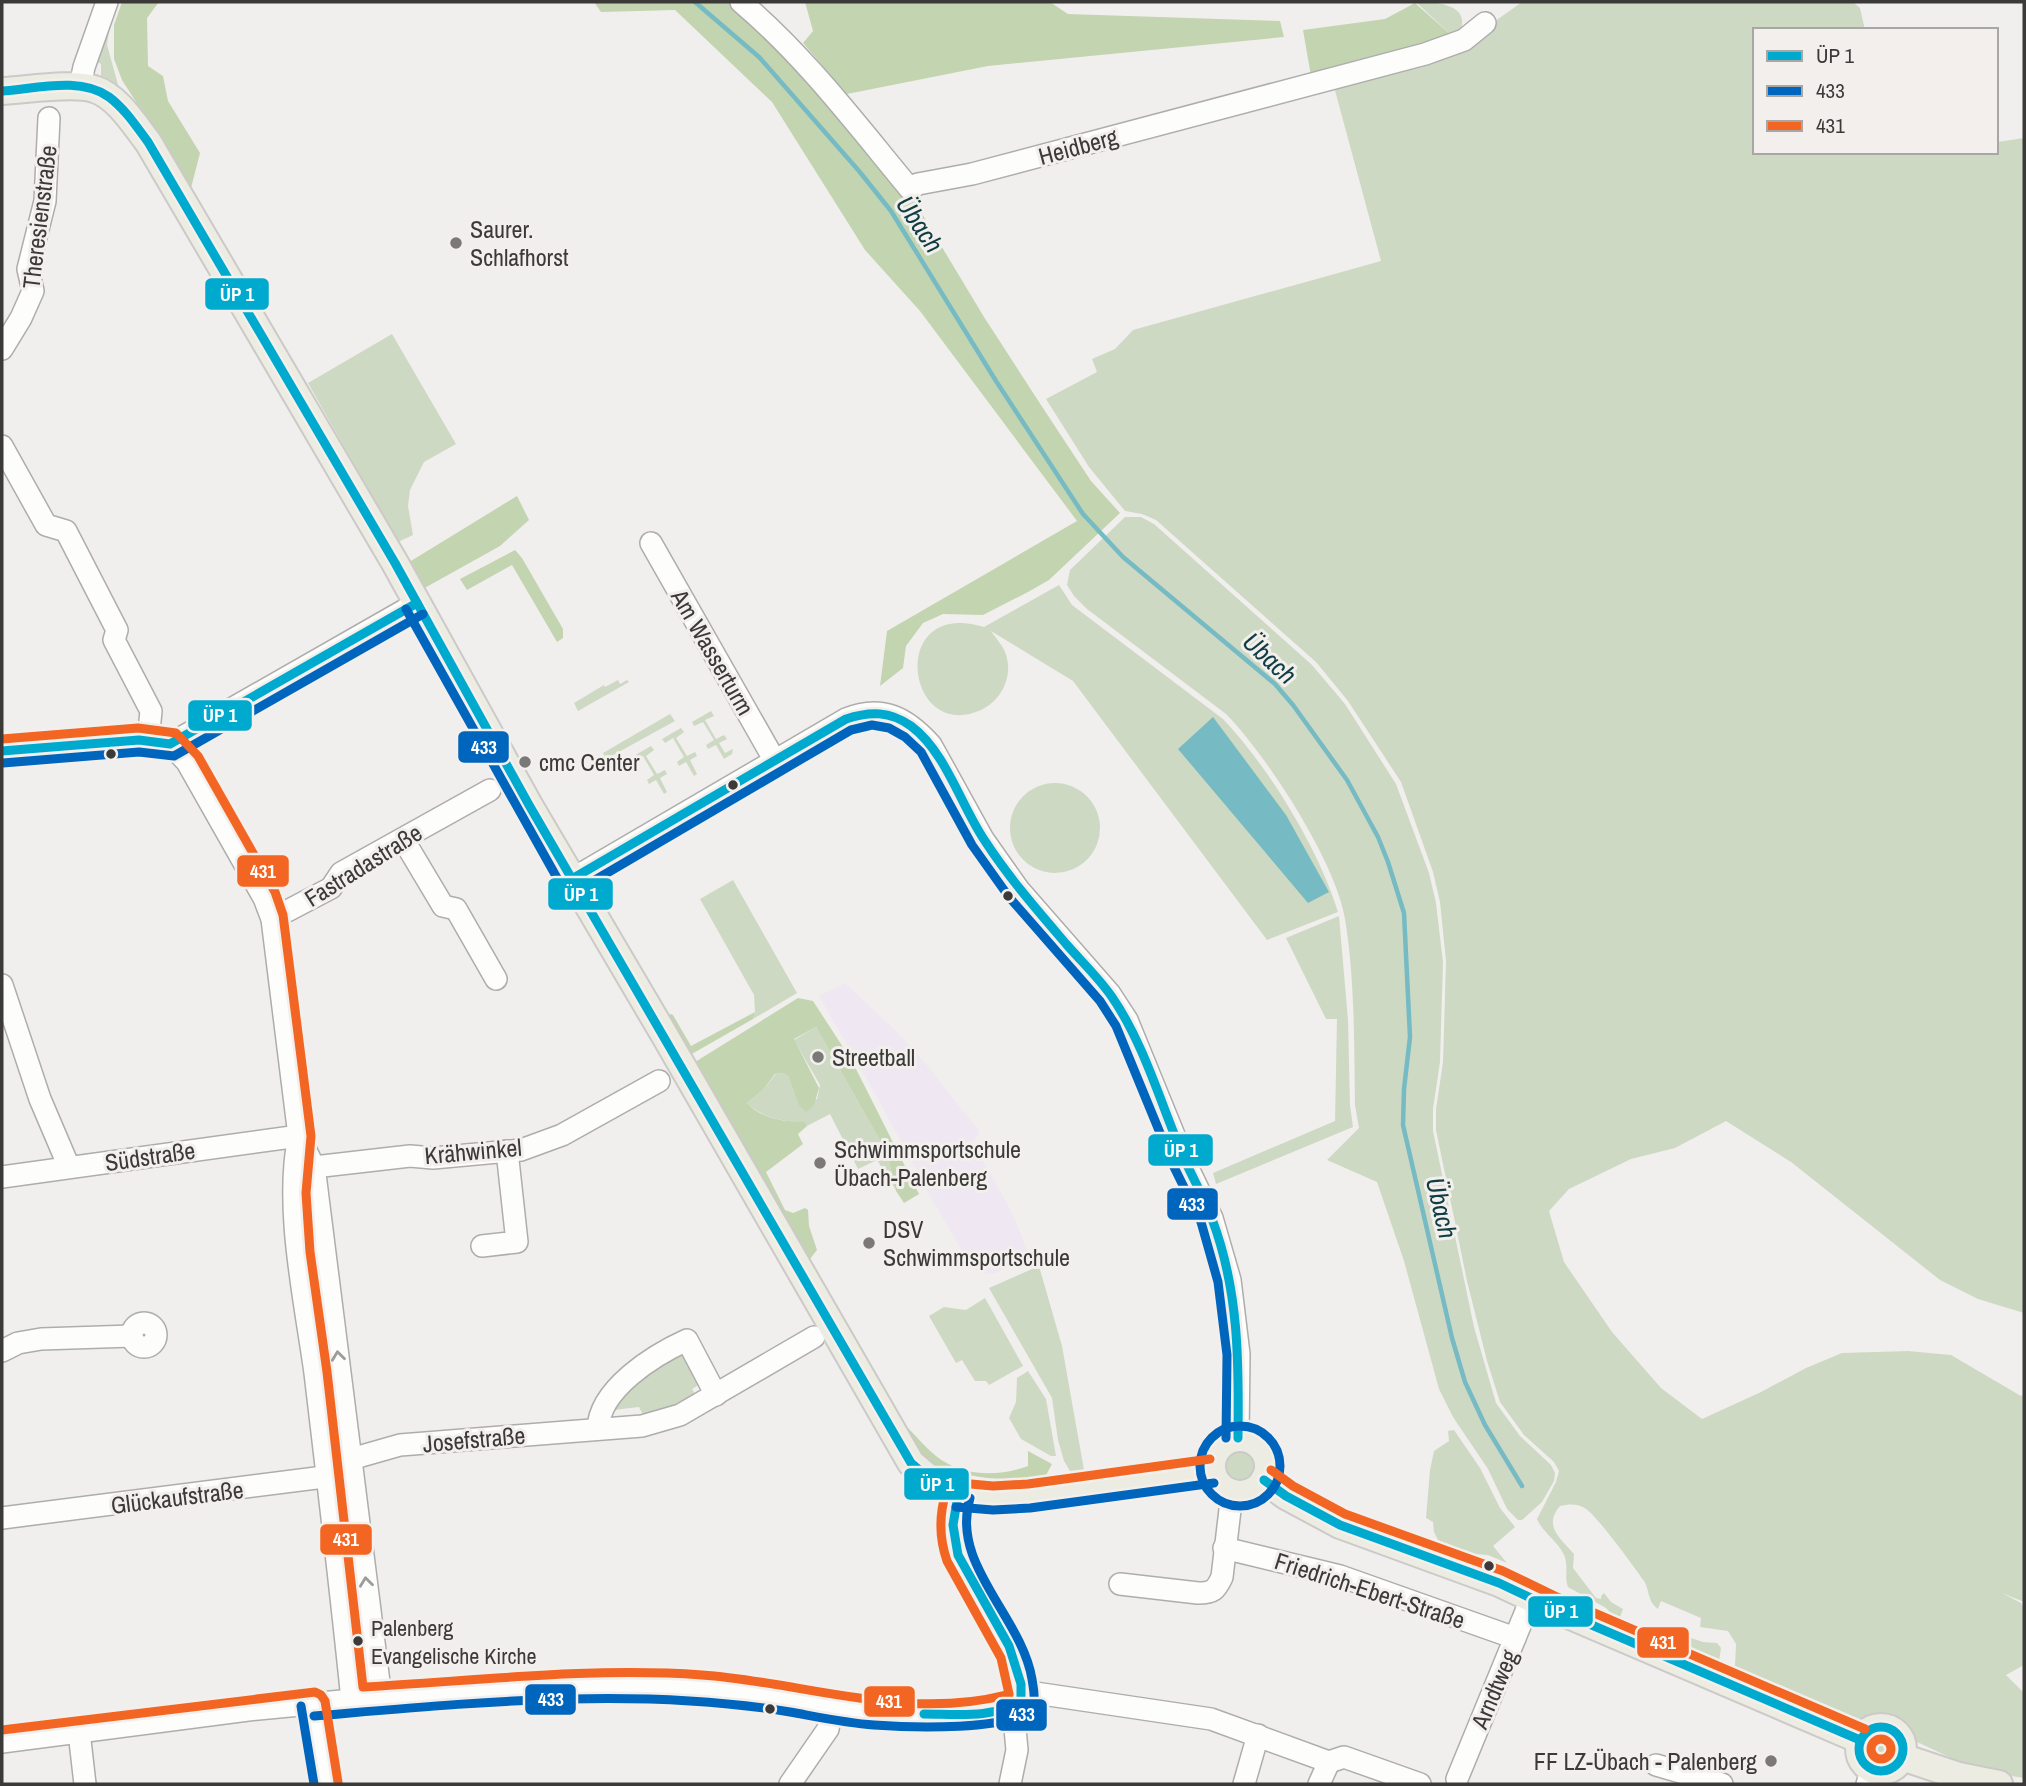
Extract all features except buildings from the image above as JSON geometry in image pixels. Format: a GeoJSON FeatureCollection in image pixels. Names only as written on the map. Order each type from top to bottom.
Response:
{"type":"FeatureCollection","features":[{"type":"Feature","properties":{"kind":"main road"},"geometry":{"type":"LineString","coordinates":[[2,91],[80,86],[95,89],[124,111],[148,142],[911,1463],[933,1482],[958,1495],[981,1498],[1070,1491],[1192,1476],[1212,1471]]}},
{"type":"Feature","properties":{"kind":"main road"},"geometry":{"type":"LineString","coordinates":[[1238,1438],[1256,1443],[1265,1453],[1268,1469],[1264,1480],[1249,1493],[1232,1493],[1217,1483],[1212,1471],[1217,1449],[1227,1441],[1238,1438]]}},
{"type":"Feature","properties":{"kind":"main road","name":"Friedrich-Ebert-Straße"},"geometry":{"type":"LineString","coordinates":[[1264,1480],[1286,1496],[1340,1525],[1499,1583],[1860,1740]]}},
{"type":"Feature","properties":{"kind":"main road"},"geometry":{"type":"LineString","coordinates":[[1873,1728],[1890,1728],[1902,1740],[1902,1757],[1890,1770],[1870,1777],[1860,1757],[1860,1740],[1873,1728]]}},
{"type":"Feature","properties":{"kind":"main road"},"geometry":{"type":"LineString","coordinates":[[1902,1757],[1959,1776],[1999,1784]]}},
{"type":"Feature","properties":{"kind":"street"},"geometry":{"type":"LineString","coordinates":[[80,86],[107,2]]}},
{"type":"Feature","properties":{"kind":"street","name":"Heidberg"},"geometry":{"type":"LineString","coordinates":[[741,2],[775,31],[910,189],[918,184],[995,168],[1425,54],[1464,40],[1485,23]]}},
{"type":"Feature","properties":{"kind":"street","name":"Theresienstraße"},"geometry":{"type":"LineString","coordinates":[[2,349],[22,318],[33,291],[29,269],[45,201],[49,118]]}},
{"type":"Feature","properties":{"kind":"street"},"geometry":{"type":"LineString","coordinates":[[2,446],[46,525],[66,531],[117,630],[114,640],[150,711],[148,741]]}},
{"type":"Feature","properties":{"kind":"street","name":"Am Wasserturm"},"geometry":{"type":"LineString","coordinates":[[651,543],[775,761]]}},
{"type":"Feature","properties":{"kind":"street"},"geometry":{"type":"LineString","coordinates":[[2,751],[148,741],[170,744],[416,603]]}},
{"type":"Feature","properties":{"kind":"street"},"geometry":{"type":"LineString","coordinates":[[572,879],[846,719],[862,713],[882,713],[899,717],[920,732],[931,745],[983,839],[1019,890],[1110,994],[1127,1020],[1185,1162],[1212,1218],[1230,1280],[1239,1354],[1238,1438]]}},
{"type":"Feature","properties":{"kind":"street"},"geometry":{"type":"LineString","coordinates":[[170,744],[187,762],[264,898],[272,919],[299,1136],[314,1167],[381,1698]]}},
{"type":"Feature","properties":{"kind":"street","name":"Fastradastraße"},"geometry":{"type":"LineString","coordinates":[[272,919],[331,888],[341,873],[490,790]]}},
{"type":"Feature","properties":{"kind":"street"},"geometry":{"type":"LineString","coordinates":[[403,839],[443,906],[456,909],[496,979]]}},
{"type":"Feature","properties":{"kind":"street"},"geometry":{"type":"LineString","coordinates":[[2,985],[40,1099],[69,1167]]}},
{"type":"Feature","properties":{"kind":"street","name":"Krähwinkel"},"geometry":{"type":"LineString","coordinates":[[314,1167],[410,1156],[433,1158],[520,1150],[562,1135],[659,1081]]}},
{"type":"Feature","properties":{"kind":"street"},"geometry":{"type":"LineString","coordinates":[[299,1136],[293,1162],[292,1184],[352,1700]]}},
{"type":"Feature","properties":{"kind":"street","name":"Südstraße"},"geometry":{"type":"LineString","coordinates":[[2,1177],[299,1136]]}},
{"type":"Feature","properties":{"kind":"street"},"geometry":{"type":"LineString","coordinates":[[482,1246],[517,1242],[507,1151]]}},
{"type":"Feature","properties":{"kind":"street"},"geometry":{"type":"LineString","coordinates":[[2,1350],[18,1343],[41,1339],[132,1336]]}},
{"type":"Feature","properties":{"kind":"street","name":"Josefstraße"},"geometry":{"type":"LineString","coordinates":[[352,1466],[400,1445],[642,1426],[680,1415],[814,1337]]}},
{"type":"Feature","properties":{"kind":"street"},"geometry":{"type":"LineString","coordinates":[[598,1429],[598,1420],[605,1406],[633,1371],[687,1340],[716,1395]]}},
{"type":"Feature","properties":{"kind":"street","name":"Glückaufstraße"},"geometry":{"type":"LineString","coordinates":[[2,1518],[328,1477],[352,1466]]}},
{"type":"Feature","properties":{"kind":"street"},"geometry":{"type":"LineString","coordinates":[[1120,1584],[1210,1593],[1217,1589],[1222,1577],[1232,1493]]}},
{"type":"Feature","properties":{"kind":"street"},"geometry":{"type":"LineString","coordinates":[[958,1495],[952,1520],[954,1544],[1012,1653],[1017,1699],[1017,1750],[1010,1784]]}},
{"type":"Feature","properties":{"kind":"street","name":"Friedrich-Ebert-Straße"},"geometry":{"type":"LineString","coordinates":[[1224,1548],[1242,1550],[1345,1578],[1489,1627],[1515,1639]]}},
{"type":"Feature","properties":{"kind":"street","name":"Arndtweg"},"geometry":{"type":"LineString","coordinates":[[1458,1782],[1531,1599]]}},
{"type":"Feature","properties":{"kind":"street"},"geometry":{"type":"LineString","coordinates":[[2,1742],[352,1700],[562,1688],[689,1686],[754,1693],[876,1713],[1000,1711],[1017,1699],[1211,1719],[1329,1762],[1344,1757],[1420,1784]]}},
{"type":"Feature","properties":{"kind":"street"},"geometry":{"type":"LineString","coordinates":[[313,1704],[326,1784]]}},
{"type":"Feature","properties":{"kind":"street"},"geometry":{"type":"LineString","coordinates":[[790,1784],[828,1729],[832,1707]]}},
{"type":"Feature","properties":{"kind":"street"},"geometry":{"type":"LineString","coordinates":[[79,1732],[85,1784]]}},
{"type":"Feature","properties":{"kind":"street"},"geometry":{"type":"LineString","coordinates":[[1244,1784],[1258,1735]]}},
{"type":"Feature","properties":{"kind":"street"},"geometry":{"type":"LineString","coordinates":[[1319,1784],[1329,1762]]}},
{"type":"Feature","properties":{"kind":"street"},"geometry":{"type":"LineString","coordinates":[[1656,1765],[1722,1784]]}},
{"type":"Feature","properties":{"kind":"shaded area"},"geometry":{"type":"Polygon","coordinates":[[[845,983],[898,1033],[979,1131],[979,1135],[972,1141],[1011,1211],[1031,1258],[993,1274],[984,1274],[972,1268],[926,1189],[932,1188],[926,1174],[919,1175],[819,996],[845,983]]]}},
{"type":"Feature","properties":{"kind":"green space"},"geometry":{"type":"Polygon","coordinates":[[[122,2],[159,2],[147,18],[148,66],[163,76],[168,101],[200,153],[191,188],[122,80],[114,59],[114,25],[122,2]]]}},
{"type":"Feature","properties":{"kind":"green space"},"geometry":{"type":"Polygon","coordinates":[[[594,2],[732,2],[772,35],[904,184],[1039,402],[1091,481],[1120,513],[1049,580],[1028,592],[983,615],[943,614],[923,623],[906,646],[903,668],[880,686],[887,631],[1077,521],[920,311],[865,250],[772,102],[675,10],[601,12],[594,2]]]}},
{"type":"Feature","properties":{"kind":"green space"},"geometry":{"type":"Polygon","coordinates":[[[805,2],[1050,2],[1068,14],[1280,21],[1284,37],[988,66],[847,94],[803,43],[813,31],[805,2]]]}},
{"type":"Feature","properties":{"kind":"green space"},"geometry":{"type":"Polygon","coordinates":[[[1416,2],[1440,4],[1455,9],[1462,20],[1461,29],[1451,35],[1416,2]]]}},
{"type":"Feature","properties":{"kind":"green space"},"geometry":{"type":"Polygon","coordinates":[[[1522,2],[1853,2],[1860,8],[1865,28],[1753,28],[1753,154],[1998,154],[1998,142],[2024,138],[2024,1313],[1978,1299],[1940,1280],[1791,1162],[1726,1121],[1675,1148],[1631,1159],[1569,1189],[1549,1211],[1564,1262],[1612,1332],[1661,1388],[1702,1419],[1842,1353],[1908,1351],[1951,1355],[2021,1396],[2024,1395],[2024,1602],[2002,1593],[2021,1603],[2024,1608],[2024,1665],[2006,1675],[2024,1693],[2024,1778],[1966,1765],[1915,1741],[1907,1724],[1894,1717],[1860,1719],[1827,1710],[1735,1666],[1736,1644],[1728,1631],[1700,1627],[1701,1618],[1661,1601],[1658,1609],[1654,1606],[1644,1581],[1607,1531],[1586,1509],[1573,1504],[1560,1506],[1555,1513],[1553,1526],[1574,1554],[1573,1568],[1596,1598],[1601,1599],[1604,1593],[1611,1602],[1623,1609],[1620,1617],[1684,1645],[1688,1637],[1717,1643],[1721,1648],[1719,1661],[1705,1654],[1670,1645],[1618,1621],[1606,1608],[1568,1587],[1564,1555],[1537,1519],[1559,1471],[1554,1462],[1524,1435],[1500,1402],[1467,1281],[1436,1130],[1436,1109],[1443,1062],[1446,961],[1440,902],[1433,872],[1401,782],[1348,701],[1316,662],[1156,520],[1125,511],[1089,467],[1046,399],[1097,372],[1092,359],[1115,349],[1133,330],[1381,261],[1333,83],[1463,44],[1522,2]]]}},
{"type":"Feature","properties":{"kind":"green space"},"geometry":{"type":"Polygon","coordinates":[[[1415,3],[1451,35],[1422,48],[1311,76],[1303,30],[1385,19],[1415,3]]]}},
{"type":"Feature","properties":{"kind":"green space"},"geometry":{"type":"Polygon","coordinates":[[[110,23],[107,45],[119,88],[101,76],[101,64],[96,61],[110,23]]]}},
{"type":"Feature","properties":{"kind":"green space"},"geometry":{"type":"Polygon","coordinates":[[[392,334],[456,444],[424,462],[410,490],[408,506],[413,535],[398,542],[308,383],[392,334]]]}},
{"type":"Feature","properties":{"kind":"green space"},"geometry":{"type":"Polygon","coordinates":[[[517,496],[529,520],[500,546],[421,590],[406,564],[517,496]]]}},
{"type":"Feature","properties":{"kind":"green space"},"geometry":{"type":"Polygon","coordinates":[[[1125,517],[1141,517],[1154,524],[1312,665],[1345,704],[1396,784],[1429,873],[1436,903],[1443,962],[1440,1062],[1433,1109],[1433,1131],[1474,1327],[1496,1403],[1520,1436],[1551,1465],[1555,1473],[1554,1481],[1542,1502],[1522,1520],[1518,1520],[1507,1509],[1488,1469],[1453,1417],[1439,1389],[1404,1261],[1377,1182],[1327,1160],[1359,1128],[1355,1105],[1351,965],[1345,919],[1339,896],[1314,840],[1261,756],[1226,714],[1087,609],[1067,585],[1070,570],[1125,517]]]}},
{"type":"Feature","properties":{"kind":"green space"},"geometry":{"type":"Polygon","coordinates":[[[515,550],[563,629],[563,638],[557,642],[512,565],[467,590],[460,579],[515,550]]]}},
{"type":"Feature","properties":{"kind":"green space"},"geometry":{"type":"Polygon","coordinates":[[[1059,585],[1072,605],[1223,719],[1240,738],[1274,784],[1305,836],[1338,912],[1267,940],[1073,681],[991,631],[1004,649],[1007,660],[1007,677],[1001,693],[989,706],[981,710],[955,715],[936,707],[923,691],[918,670],[920,649],[932,632],[953,623],[984,627],[1059,585]]]}},
{"type":"Feature","properties":{"kind":"green space"},"geometry":{"type":"Polygon","coordinates":[[[618,680],[620,684],[627,680],[629,682],[578,711],[574,703],[618,680]]]}},
{"type":"Feature","properties":{"kind":"green space"},"geometry":{"type":"Polygon","coordinates":[[[711,711],[714,716],[705,720],[716,739],[724,735],[727,739],[719,743],[725,753],[733,749],[732,754],[724,759],[716,745],[708,749],[706,745],[714,740],[703,722],[694,726],[692,722],[711,711]]]}},
{"type":"Feature","properties":{"kind":"green space"},"geometry":{"type":"Polygon","coordinates":[[[670,714],[675,721],[606,759],[603,753],[670,714]]]}},
{"type":"Feature","properties":{"kind":"green space"},"geometry":{"type":"Polygon","coordinates":[[[681,728],[684,732],[676,738],[687,756],[695,752],[697,756],[690,760],[697,774],[694,776],[686,762],[679,766],[677,762],[684,757],[673,738],[665,743],[662,739],[681,728]]]}},
{"type":"Feature","properties":{"kind":"green space"},"geometry":{"type":"Polygon","coordinates":[[[651,746],[654,750],[646,756],[657,774],[665,770],[667,774],[660,778],[667,792],[664,794],[656,780],[649,784],[647,780],[654,775],[643,756],[635,761],[632,757],[651,746]]]}},
{"type":"Feature","properties":{"kind":"green space"},"geometry":{"type":"Polygon","coordinates":[[[1055,783],[1072,786],[1087,796],[1097,811],[1100,828],[1097,845],[1087,860],[1072,870],[1055,873],[1038,870],[1023,860],[1013,845],[1010,828],[1013,811],[1023,796],[1038,786],[1055,783]]]}},
{"type":"Feature","properties":{"kind":"green space"},"geometry":{"type":"Polygon","coordinates":[[[733,880],[797,993],[753,1019],[754,995],[700,899],[733,880]]]}},
{"type":"Feature","properties":{"kind":"green space"},"geometry":{"type":"Polygon","coordinates":[[[1339,916],[1353,1127],[1216,1184],[1213,1173],[1335,1121],[1337,1019],[1326,1019],[1286,938],[1339,916]]]}},
{"type":"Feature","properties":{"kind":"green space"},"geometry":{"type":"Polygon","coordinates":[[[798,998],[813,1001],[852,1061],[919,1194],[904,1203],[896,1191],[887,1153],[816,1027],[794,1039],[819,1088],[814,1105],[806,1112],[798,1104],[788,1076],[783,1073],[775,1074],[763,1090],[747,1103],[766,1116],[805,1122],[807,1126],[798,1134],[803,1144],[766,1172],[785,1210],[793,1213],[805,1208],[808,1210],[809,1226],[817,1250],[810,1259],[695,1062],[798,998]]]}},
{"type":"Feature","properties":{"kind":"green space"},"geometry":{"type":"Polygon","coordinates":[[[755,1012],[753,1019],[690,1055],[666,1017],[673,1015],[691,1046],[755,1012]]]}},
{"type":"Feature","properties":{"kind":"green space"},"geometry":{"type":"Polygon","coordinates":[[[816,1027],[887,1153],[896,1190],[877,1160],[858,1169],[830,1114],[807,1126],[805,1122],[766,1116],[747,1103],[763,1090],[776,1074],[783,1073],[788,1076],[798,1104],[817,1099],[820,1085],[794,1040],[816,1027]]]}},
{"type":"Feature","properties":{"kind":"green space"},"geometry":{"type":"Polygon","coordinates":[[[310,1186],[343,1436],[327,1438],[297,1188],[310,1186]]]}},
{"type":"Feature","properties":{"kind":"green space"},"geometry":{"type":"Polygon","coordinates":[[[1039,1266],[1062,1346],[1084,1470],[1070,1471],[1064,1461],[1052,1398],[989,1288],[1039,1266]]]}},
{"type":"Feature","properties":{"kind":"green space"},"geometry":{"type":"Polygon","coordinates":[[[985,1298],[1023,1366],[989,1385],[986,1381],[975,1381],[962,1360],[956,1363],[929,1316],[944,1307],[966,1310],[985,1298]]]}},
{"type":"Feature","properties":{"kind":"green space"},"geometry":{"type":"Polygon","coordinates":[[[686,1350],[705,1381],[692,1389],[697,1397],[669,1413],[644,1417],[639,1407],[614,1410],[634,1380],[686,1350]]]}},
{"type":"Feature","properties":{"kind":"green space"},"geometry":{"type":"Polygon","coordinates":[[[1028,1371],[1046,1399],[1056,1456],[1051,1456],[1021,1439],[1009,1418],[1016,1402],[1017,1378],[1028,1371]]]}},
{"type":"Feature","properties":{"kind":"green space"},"geometry":{"type":"Polygon","coordinates":[[[908,1428],[936,1456],[957,1468],[969,1471],[993,1473],[1017,1470],[1028,1466],[1028,1451],[1052,1464],[1045,1477],[1032,1478],[981,1477],[944,1468],[939,1471],[925,1459],[905,1434],[908,1428]]]}},
{"type":"Feature","properties":{"kind":"green space"},"geometry":{"type":"Polygon","coordinates":[[[1454,1430],[1480,1468],[1500,1508],[1515,1527],[1493,1546],[1507,1563],[1488,1555],[1473,1554],[1438,1540],[1433,1522],[1426,1518],[1434,1451],[1449,1441],[1448,1431],[1454,1430]]]}},
{"type":"Feature","properties":{"kind":"green space"},"geometry":{"type":"Polygon","coordinates":[[[1239,1444],[1254,1450],[1260,1465],[1254,1480],[1239,1486],[1224,1480],[1218,1465],[1224,1450],[1239,1444]]]}},
{"type":"Feature","properties":{"kind":"green space"},"geometry":{"type":"Polygon","coordinates":[[[1882,1735],[1892,1739],[1896,1749],[1892,1759],[1882,1763],[1872,1759],[1868,1749],[1872,1739],[1882,1735]]]}},
{"type":"Feature","properties":{"kind":"water"},"geometry":{"type":"Polygon","coordinates":[[[1213,717],[1286,815],[1329,892],[1308,903],[1178,749],[1213,717]]]}},
{"type":"Feature","properties":{"kind":"waterway","name":"Übach"},"geometry":{"type":"LineString","coordinates":[[695,2],[759,57],[891,211],[996,381],[1083,514],[1123,557],[1275,684],[1347,780],[1378,837],[1404,913],[1410,1037],[1403,1125],[1452,1338],[1465,1382],[1485,1425],[1522,1486]]}},
{"type":"Feature","properties":{"kind":"transit line"},"geometry":{"type":"LineString","coordinates":[[2,91],[57,85],[85,87],[97,91],[120,107],[148,142],[395,563],[529,805],[911,1463],[933,1482],[958,1495],[953,1525],[958,1555],[1009,1646],[1021,1684],[1021,1701],[999,1711],[987,1713],[924,1714]]}},
{"type":"Feature","properties":{"kind":"transit line"},"geometry":{"type":"LineString","coordinates":[[2,751],[139,740],[170,744],[417,603]]}},
{"type":"Feature","properties":{"kind":"transit line","name":"433"},"geometry":{"type":"LineString","coordinates":[[406,609],[561,885]]}},
{"type":"Feature","properties":{"kind":"transit line","name":"433"},"geometry":{"type":"LineString","coordinates":[[3,763],[139,752],[174,756],[423,614]]}},
{"type":"Feature","properties":{"kind":"transit line"},"geometry":{"type":"LineString","coordinates":[[572,879],[846,719],[880,714],[895,717],[911,726],[934,750],[976,827],[1004,868],[1112,997],[1142,1052],[1185,1160],[1209,1210],[1228,1273],[1236,1327],[1238,1438]]}},
{"type":"Feature","properties":{"kind":"transit line","name":"433"},"geometry":{"type":"LineString","coordinates":[[578,890],[851,730],[872,725],[889,728],[905,737],[921,752],[972,845],[1009,897],[1100,1001],[1116,1026],[1174,1167],[1201,1222],[1218,1282],[1227,1355],[1226,1438]]}},
{"type":"Feature","properties":{"kind":"transit line","name":"431"},"geometry":{"type":"LineString","coordinates":[[2,739],[138,728],[176,733],[198,756],[275,892],[283,915],[311,1136],[306,1193],[310,1252],[327,1372],[363,1687],[532,1676],[660,1673],[740,1679],[892,1702],[968,1702],[1009,1694],[1001,1658],[947,1561],[941,1526],[946,1492]]}},
{"type":"Feature","properties":{"kind":"transit line","name":"433"},"geometry":{"type":"LineString","coordinates":[[1240,1426],[1255,1429],[1268,1438],[1277,1451],[1280,1466],[1277,1481],[1268,1494],[1255,1503],[1240,1506],[1225,1503],[1212,1494],[1203,1481],[1200,1466],[1203,1451],[1212,1438],[1225,1429],[1240,1426]]}},
{"type":"Feature","properties":{"kind":"transit line","name":"431"},"geometry":{"type":"LineString","coordinates":[[960,1483],[993,1486],[1028,1484],[1210,1459]]}},
{"type":"Feature","properties":{"kind":"transit line","name":"431"},"geometry":{"type":"LineString","coordinates":[[1271,1470],[1293,1486],[1345,1514],[1503,1571],[1557,1597],[1865,1729]]}},
{"type":"Feature","properties":{"kind":"transit line"},"geometry":{"type":"LineString","coordinates":[[1264,1480],[1286,1496],[1340,1525],[1499,1583],[1860,1740]]}},
{"type":"Feature","properties":{"kind":"transit line","name":"433"},"geometry":{"type":"LineString","coordinates":[[956,1507],[993,1510],[1030,1508],[1214,1483]]}},
{"type":"Feature","properties":{"kind":"transit line","name":"433"},"geometry":{"type":"LineString","coordinates":[[314,1716],[492,1702],[612,1698],[731,1704],[888,1726],[959,1726],[1007,1720],[1024,1714],[1033,1705],[1032,1679],[1015,1633],[989,1590],[970,1546],[966,1522],[970,1498]]}},
{"type":"Feature","properties":{"kind":"transit line","name":"431"},"geometry":{"type":"LineString","coordinates":[[2,1730],[315,1692],[325,1701],[338,1782]]}},
{"type":"Feature","properties":{"kind":"transit line","name":"433"},"geometry":{"type":"LineString","coordinates":[[301,1706],[314,1784]]}},
{"type":"Feature","properties":{"kind":"transit line"},"geometry":{"type":"LineString","coordinates":[[1881,1727],[1890,1728],[1897,1733],[1902,1740],[1903,1749],[1902,1758],[1897,1765],[1890,1770],[1881,1771],[1872,1770],[1865,1765],[1860,1758],[1859,1749],[1860,1740],[1865,1733],[1872,1728],[1881,1727]]}},
{"type":"Feature","properties":{"kind":"transit line","name":"431"},"geometry":{"type":"LineString","coordinates":[[1881,1739],[1888,1742],[1891,1749],[1888,1756],[1881,1759],[1874,1756],[1871,1749],[1874,1742],[1881,1739]]}},
{"type":"Feature","properties":{"kind":"place","name":"Saurer. Schlafhorst"},"geometry":{"type":"Point","coordinates":[456,243]}},
{"type":"Feature","properties":{"kind":"place","name":"cmc Center"},"geometry":{"type":"Point","coordinates":[525,762]}},
{"type":"Feature","properties":{"kind":"place","name":"Streetball"},"geometry":{"type":"Point","coordinates":[818,1057]}},
{"type":"Feature","properties":{"kind":"place","name":"Schwimmsportschule Übach-Palenberg"},"geometry":{"type":"Point","coordinates":[820,1163]}},
{"type":"Feature","properties":{"kind":"place","name":"DSV Schwimmsportschule"},"geometry":{"type":"Point","coordinates":[869,1243]}},
{"type":"Feature","properties":{"kind":"place","name":"Palenberg Evangelische Kirche"},"geometry":{"type":"Point","coordinates":[358,1641]}},
{"type":"Feature","properties":{"kind":"place","name":"FF LZ-Übach - Palenberg"},"geometry":{"type":"Point","coordinates":[1771,1761]}}]}
